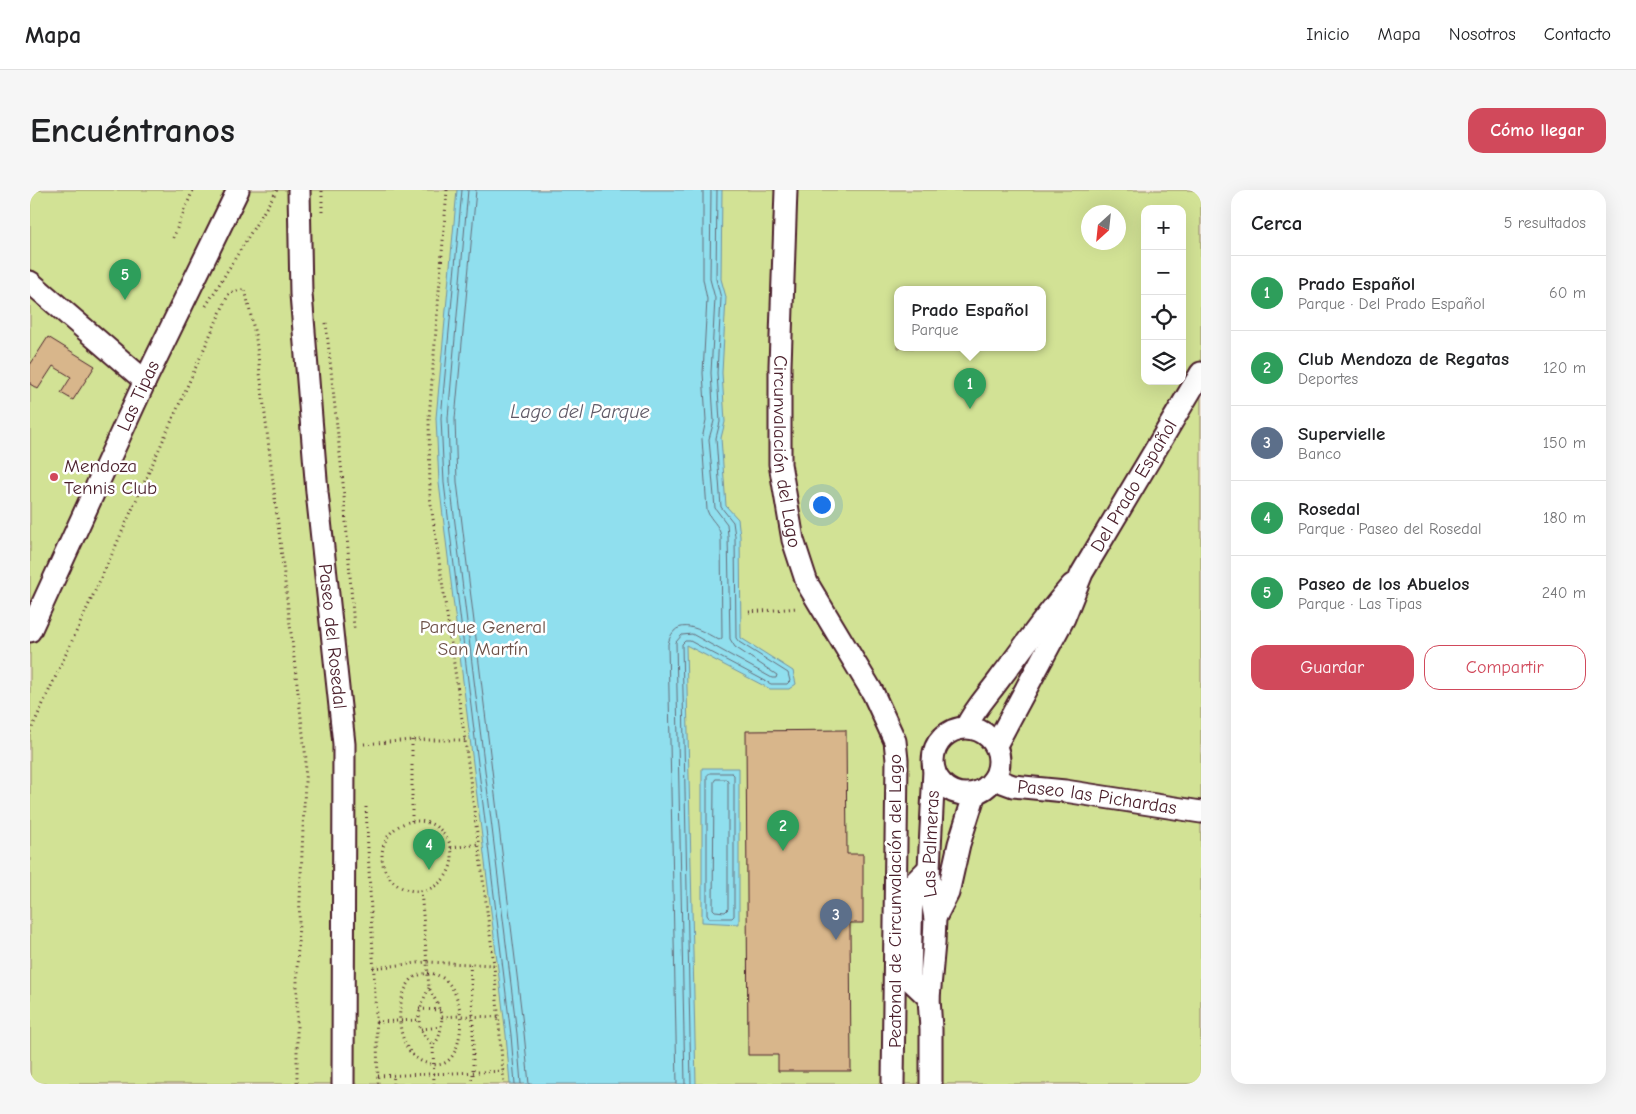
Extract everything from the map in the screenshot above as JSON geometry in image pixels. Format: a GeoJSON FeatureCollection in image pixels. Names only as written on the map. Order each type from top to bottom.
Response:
{"type":"FeatureCollection","features":[{"type":"Feature","properties":{"kind":"street","name":"Las Tipas"},"geometry":{"type":"LineString","coordinates":[[30,631],[145,381],[238,190]]}},
{"type":"Feature","properties":{"kind":"street","name":"Paseo del Rosedal"},"geometry":{"type":"LineString","coordinates":[[299,190],[301,294],[315,472],[344,744],[344,1084]]}},
{"type":"Feature","properties":{"kind":"street","name":"Circunvalación del Lago"},"geometry":{"type":"LineString","coordinates":[[786,190],[780,366],[780,464],[783,483],[793,540],[807,583],[873,693]]}},
{"type":"Feature","properties":{"kind":"street"},"geometry":{"type":"LineString","coordinates":[[30,282],[145,381]]}},
{"type":"Feature","properties":{"kind":"street","name":"Del Prado Español"},"geometry":{"type":"LineString","coordinates":[[996,745],[1064,618],[1082,573],[1201,373]]}},
{"type":"Feature","properties":{"kind":"street","name":"Del Prado Español"},"geometry":{"type":"LineString","coordinates":[[966,728],[973,712],[1053,606],[1082,573]]}},
{"type":"Feature","properties":{"kind":"street","name":"Peatonal de Circunvalación del Lago"},"geometry":{"type":"LineString","coordinates":[[873,693],[895,741],[897,760],[893,1084]]}},
{"type":"Feature","properties":{"kind":"street"},"geometry":{"type":"LineString","coordinates":[[966,728],[984,732],[996,745],[999,756],[999,768],[994,779],[986,788],[975,793],[964,794],[954,792],[942,783],[934,770],[932,759],[934,749],[940,740],[952,731],[966,728]]}},
{"type":"Feature","properties":{"kind":"street","name":"Las Palmeras"},"geometry":{"type":"LineString","coordinates":[[931,1084],[929,998],[934,943],[934,918],[929,868],[934,770]]}},
{"type":"Feature","properties":{"kind":"street","name":"Paseo las Pichardas"},"geometry":{"type":"LineString","coordinates":[[994,779],[1014,786],[1065,791],[1201,812]]}},
{"type":"Feature","properties":{"kind":"street","name":"Las Palmeras"},"geometry":{"type":"LineString","coordinates":[[934,918],[948,893],[959,844],[975,793]]}},
{"type":"Feature","properties":{"kind":"street"},"geometry":{"type":"LineString","coordinates":[[929,868],[912,885],[910,980],[929,998]]}},
{"type":"Feature","properties":{"kind":"path"},"geometry":{"type":"LineString","coordinates":[[173,238],[193,190]]}},
{"type":"Feature","properties":{"kind":"path"},"geometry":{"type":"LineString","coordinates":[[322,190],[322,217]]}},
{"type":"Feature","properties":{"kind":"path"},"geometry":{"type":"LineString","coordinates":[[447,190],[429,418],[430,498],[465,740],[494,965],[504,1084]]}},
{"type":"Feature","properties":{"kind":"path"},"geometry":{"type":"LineString","coordinates":[[30,732],[229,293],[244,289],[256,339],[306,759],[297,969],[297,1084]]}},
{"type":"Feature","properties":{"kind":"path"},"geometry":{"type":"LineString","coordinates":[[326,319],[343,483],[355,638]]}},
{"type":"Feature","properties":{"kind":"path"},"geometry":{"type":"LineString","coordinates":[[749,612],[802,608]]}},
{"type":"Feature","properties":{"kind":"path"},"geometry":{"type":"LineString","coordinates":[[364,754],[364,744],[412,740],[465,740]]}},
{"type":"Feature","properties":{"kind":"path"},"geometry":{"type":"LineString","coordinates":[[412,740],[412,821]]}},
{"type":"Feature","properties":{"kind":"path"},"geometry":{"type":"LineString","coordinates":[[366,802],[378,1084]]}},
{"type":"Feature","properties":{"kind":"path"},"geometry":{"type":"LineString","coordinates":[[412,821],[436,826],[444,834],[450,848],[452,857],[449,869],[443,879],[433,887],[421,890],[410,890],[391,880],[382,860],[382,849],[389,834],[402,824],[412,821]]}},
{"type":"Feature","properties":{"kind":"path"},"geometry":{"type":"LineString","coordinates":[[450,848],[478,844]]}},
{"type":"Feature","properties":{"kind":"path"},"geometry":{"type":"LineString","coordinates":[[421,890],[429,988],[442,1017],[437,1041],[433,1045],[434,1084]]}},
{"type":"Feature","properties":{"kind":"path"},"geometry":{"type":"LineString","coordinates":[[373,968],[426,962],[494,965]]}},
{"type":"Feature","properties":{"kind":"path"},"geometry":{"type":"LineString","coordinates":[[470,964],[473,1016],[473,1084]]}},
{"type":"Feature","properties":{"kind":"path"},"geometry":{"type":"LineString","coordinates":[[428,973],[445,979],[456,992],[459,1003],[459,1040],[456,1050],[449,1060],[443,1064],[433,1064],[416,1059],[408,1051],[401,1035],[400,1006],[407,988],[414,978],[428,973]]}},
{"type":"Feature","properties":{"kind":"path"},"geometry":{"type":"LineString","coordinates":[[429,988],[419,1009],[419,1020],[427,1040],[433,1045]]}},
{"type":"Feature","properties":{"kind":"path"},"geometry":{"type":"LineString","coordinates":[[419,1009],[440,1010]]}},
{"type":"Feature","properties":{"kind":"path"},"geometry":{"type":"LineString","coordinates":[[442,1017],[499,1017]]}},
{"type":"Feature","properties":{"kind":"path"},"geometry":{"type":"LineString","coordinates":[[376,1022],[419,1020]]}},
{"type":"Feature","properties":{"kind":"path"},"geometry":{"type":"LineString","coordinates":[[421,1029],[441,1028]]}},
{"type":"Feature","properties":{"kind":"path"},"geometry":{"type":"LineString","coordinates":[[378,1076],[504,1071]]}},
{"type":"Feature","properties":{"kind":"path"},"geometry":{"type":"LineString","coordinates":[[393,1084],[394,1075]]}},
{"type":"Feature","properties":{"kind":"green space","name":"Parque General San Martín"},"geometry":{"type":"Polygon","coordinates":[[[30,190],[1201,190],[1201,1084],[30,1084],[30,190]]]}},
{"type":"Feature","properties":{"kind":"water","name":"Lago del Parque"},"geometry":{"type":"Polygon","coordinates":[[[457,190],[722,190],[721,279],[726,297],[722,373],[725,422],[721,438],[726,506],[738,519],[740,536],[741,638],[793,671],[796,684],[789,689],[770,689],[686,645],[696,1084],[510,1084],[506,1035],[439,483],[436,418],[457,190]]]}},
{"type":"Feature","properties":{"kind":"water"},"geometry":{"type":"Polygon","coordinates":[[[702,768],[739,768],[739,924],[702,922],[702,768]]]}},
{"type":"Feature","properties":{"kind":"building"},"geometry":{"type":"Polygon","coordinates":[[[48,337],[95,366],[73,400],[61,393],[71,377],[53,366],[38,389],[30,384],[30,365],[48,337]]]}},
{"type":"Feature","properties":{"kind":"building"},"geometry":{"type":"Polygon","coordinates":[[[846,730],[847,854],[863,854],[863,923],[850,923],[851,1071],[778,1071],[778,1055],[748,1055],[746,731],[846,730]]]}},
{"type":"Feature","properties":{"kind":"place","name":"Paseo de los Abuelos"},"geometry":{"type":"Point","coordinates":[125,300]}},
{"type":"Feature","properties":{"kind":"place","name":"Prado Español"},"geometry":{"type":"Point","coordinates":[970,409]}},
{"type":"Feature","properties":{"kind":"place","name":"Mendoza Tennis Club"},"geometry":{"type":"Point","coordinates":[54,477]}},
{"type":"Feature","properties":{"kind":"place","name":"Club Mendoza de Regatas"},"geometry":{"type":"Point","coordinates":[783,851]}},
{"type":"Feature","properties":{"kind":"place","name":"Rosedal"},"geometry":{"type":"Point","coordinates":[429,870]}},
{"type":"Feature","properties":{"kind":"place","name":"Supervielle"},"geometry":{"type":"Point","coordinates":[836,940]}}]}
